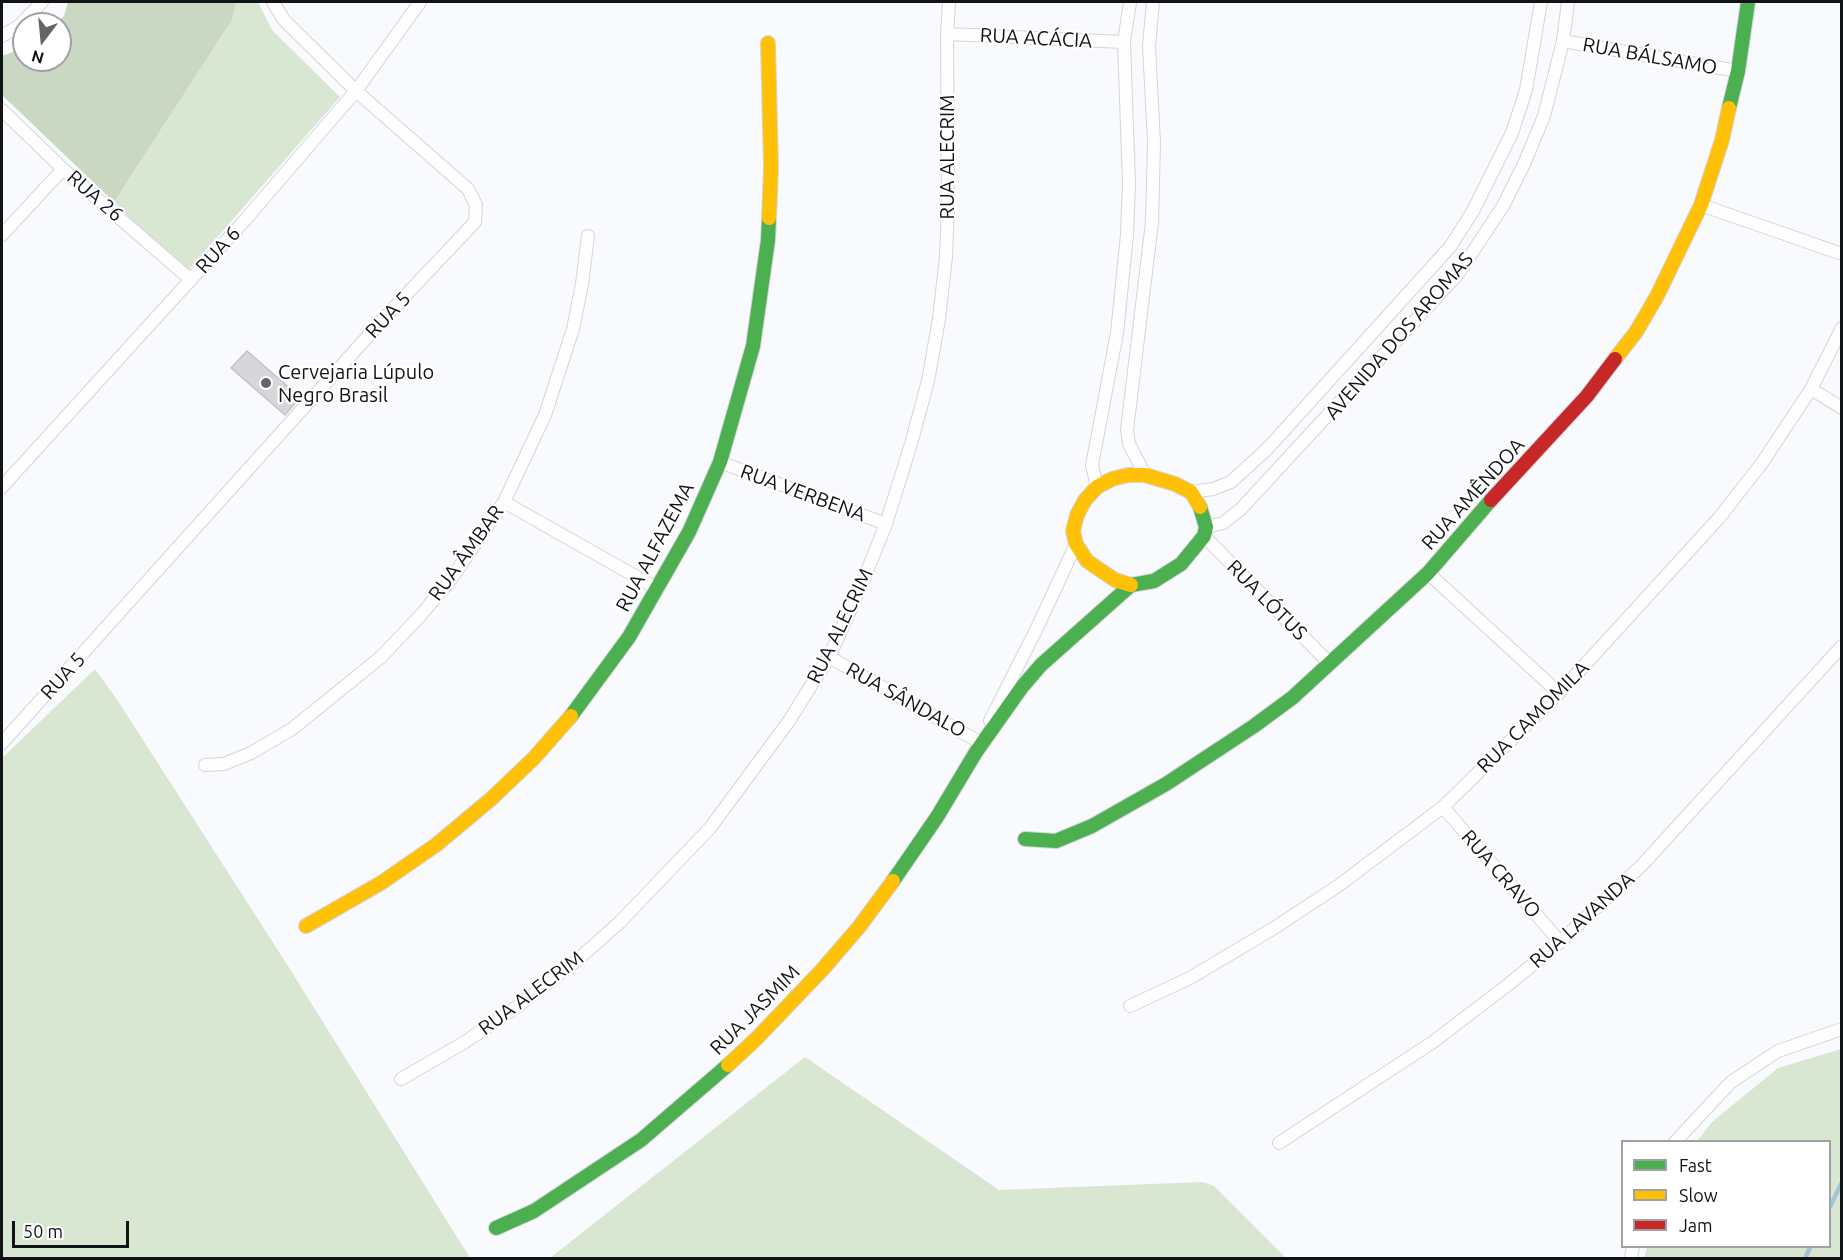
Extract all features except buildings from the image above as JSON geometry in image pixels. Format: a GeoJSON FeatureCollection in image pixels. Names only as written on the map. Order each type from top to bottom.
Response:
{"type":"FeatureCollection","features":[{"type":"Feature","properties":{"kind":"street"},"geometry":{"type":"LineString","coordinates":[[2,36],[19,26],[42,2]]}},
{"type":"Feature","properties":{"kind":"street","name":"RUA 5"},"geometry":{"type":"LineString","coordinates":[[2,743],[379,324],[475,222],[476,205],[468,189],[356,92],[284,20],[273,2]]}},
{"type":"Feature","properties":{"kind":"street","name":"RUA 6"},"geometry":{"type":"LineString","coordinates":[[2,487],[245,220],[356,92],[420,2]]}},
{"type":"Feature","properties":{"kind":"street","name":"RUA ALECRIM"},"geometry":{"type":"LineString","coordinates":[[401,1079],[465,1042],[518,1006],[576,961],[620,922],[710,828],[789,721],[829,657],[886,524],[928,381],[939,319],[946,257],[949,2]]}},
{"type":"Feature","properties":{"kind":"street"},"geometry":{"type":"LineString","coordinates":[[1097,488],[1092,465],[1117,333],[1127,235],[1129,184],[1124,42],[1130,2]]}},
{"type":"Feature","properties":{"kind":"street"},"geometry":{"type":"LineString","coordinates":[[1145,475],[1129,444],[1127,430],[1152,222],[1154,142],[1149,46],[1153,2]]}},
{"type":"Feature","properties":{"kind":"street","name":"AVENIDA DOS AROMAS"},"geometry":{"type":"LineString","coordinates":[[1191,492],[1213,489],[1231,482],[1269,447],[1450,247],[1473,211],[1512,133],[1526,90],[1541,2]]}},
{"type":"Feature","properties":{"kind":"street","name":"AVENIDA DOS AROMAS"},"geometry":{"type":"LineString","coordinates":[[1205,532],[1223,523],[1240,510],[1458,274],[1503,206],[1544,116],[1563,40],[1568,2]]}},
{"type":"Feature","properties":{"kind":"street","name":"RUA AMÊNDOA"},"geometry":{"type":"LineString","coordinates":[[1025,839],[1056,841],[1101,821],[1166,784],[1292,698],[1428,573],[1587,396],[1618,356],[1657,296],[1701,206],[1722,140],[1738,71],[1748,2]]}},
{"type":"Feature","properties":{"kind":"street","name":"RUA ACÁCIA"},"geometry":{"type":"LineString","coordinates":[[947,34],[1124,42]]}},
{"type":"Feature","properties":{"kind":"street","name":"RUA BÁLSAMO"},"geometry":{"type":"LineString","coordinates":[[1563,40],[1738,71]]}},
{"type":"Feature","properties":{"kind":"street","name":"RUA ALFAZEMA"},"geometry":{"type":"LineString","coordinates":[[306,926],[381,883],[436,845],[491,799],[534,758],[574,713],[604,674],[658,589],[689,532],[720,462],[753,346],[768,240],[771,168],[768,44]]}},
{"type":"Feature","properties":{"kind":"street","name":"RUA 26"},"geometry":{"type":"LineString","coordinates":[[2,110],[63,169],[191,280]]}},
{"type":"Feature","properties":{"kind":"street"},"geometry":{"type":"LineString","coordinates":[[2,235],[63,169]]}},
{"type":"Feature","properties":{"kind":"street"},"geometry":{"type":"LineString","coordinates":[[1701,206],[1842,254]]}},
{"type":"Feature","properties":{"kind":"street","name":"RUA ÂMBAR"},"geometry":{"type":"LineString","coordinates":[[205,765],[224,764],[251,753],[292,729],[381,657],[451,579],[504,502],[545,415],[575,318],[588,236]]}},
{"type":"Feature","properties":{"kind":"street","name":"RUA CAMOMILA"},"geometry":{"type":"LineString","coordinates":[[1130,1006],[1190,978],[1274,928],[1338,886],[1443,807],[1559,693],[1719,518],[1762,463],[1811,389],[1842,328]]}},
{"type":"Feature","properties":{"kind":"street"},"geometry":{"type":"LineString","coordinates":[[1811,389],[1842,408]]}},
{"type":"Feature","properties":{"kind":"street","name":"RUA VERBENA"},"geometry":{"type":"LineString","coordinates":[[720,462],[886,524]]}},
{"type":"Feature","properties":{"kind":"street"},"geometry":{"type":"LineString","coordinates":[[1128,475],[1145,475],[1175,484],[1191,492],[1200,507],[1205,532],[1181,564],[1154,581],[1131,585],[1115,580],[1087,561],[1076,544],[1073,531],[1077,515],[1085,500],[1097,488],[1112,479],[1128,475]]}},
{"type":"Feature","properties":{"kind":"street"},"geometry":{"type":"LineString","coordinates":[[504,502],[658,589]]}},
{"type":"Feature","properties":{"kind":"street","name":"RUA LÓTUS"},"geometry":{"type":"LineString","coordinates":[[1205,532],[1330,664]]}},
{"type":"Feature","properties":{"kind":"street"},"geometry":{"type":"LineString","coordinates":[[979,746],[1076,544]]}},
{"type":"Feature","properties":{"kind":"street"},"geometry":{"type":"LineString","coordinates":[[1428,573],[1559,693]]}},
{"type":"Feature","properties":{"kind":"street","name":"RUA JASMIM"},"geometry":{"type":"LineString","coordinates":[[496,1228],[534,1211],[640,1140],[700,1091],[755,1040],[822,970],[859,927],[937,817],[979,746],[1022,687],[1041,665],[1131,585]]}},
{"type":"Feature","properties":{"kind":"street","name":"RUA LAVANDA"},"geometry":{"type":"LineString","coordinates":[[1278,1143],[1433,1042],[1560,942],[1642,865],[1842,646]]}},
{"type":"Feature","properties":{"kind":"street","name":"RUA SÂNDALO"},"geometry":{"type":"LineString","coordinates":[[829,657],[979,746]]}},
{"type":"Feature","properties":{"kind":"street","name":"RUA CRAVO"},"geometry":{"type":"LineString","coordinates":[[1443,807],[1560,942]]}},
{"type":"Feature","properties":{"kind":"street"},"geometry":{"type":"LineString","coordinates":[[1677,1140],[1731,1082],[1778,1051],[1842,1029]]}},
{"type":"Feature","properties":{"kind":"green space"},"geometry":{"type":"Polygon","coordinates":[[[68,2],[236,2],[232,20],[114,202],[2,95],[2,56],[12,52],[12,72],[72,72],[72,12],[65,12],[68,2]]]}},
{"type":"Feature","properties":{"kind":"green space"},"geometry":{"type":"Polygon","coordinates":[[[236,2],[258,2],[272,30],[340,97],[185,274],[114,202],[232,20],[236,2]]]}},
{"type":"Feature","properties":{"kind":"green space"},"geometry":{"type":"Polygon","coordinates":[[[95,669],[118,701],[288,966],[470,1258],[2,1258],[2,758],[95,669]]]}},
{"type":"Feature","properties":{"kind":"green space"},"geometry":{"type":"Polygon","coordinates":[[[1841,1049],[1841,1258],[1644,1258],[1647,1248],[1831,1248],[1831,1140],[1698,1140],[1712,1122],[1778,1068],[1841,1049]]]}},
{"type":"Feature","properties":{"kind":"green space"},"geometry":{"type":"Polygon","coordinates":[[[805,1057],[999,1190],[1202,1182],[1214,1186],[1286,1258],[550,1258],[805,1057]]]}},
{"type":"Feature","properties":{"kind":"waterway"},"geometry":{"type":"LineString","coordinates":[[1831,1205],[1842,1182]]}},
{"type":"Feature","properties":{"kind":"waterway"},"geometry":{"type":"LineString","coordinates":[[1805,1258],[1810,1248]]}},
{"type":"Feature","properties":{"kind":"traffic: fast"},"geometry":{"type":"LineString","coordinates":[[1729,108],[1738,71],[1748,2]]}},
{"type":"Feature","properties":{"kind":"traffic: fast"},"geometry":{"type":"LineString","coordinates":[[571,716],[629,637],[689,532],[720,462],[753,346],[769,218]]}},
{"type":"Feature","properties":{"kind":"traffic: fast"},"geometry":{"type":"LineString","coordinates":[[1025,839],[1056,841],[1092,826],[1166,784],[1254,726],[1292,698],[1428,573],[1491,500]]}},
{"type":"Feature","properties":{"kind":"traffic: fast"},"geometry":{"type":"LineString","coordinates":[[893,881],[937,817],[976,752],[1022,687],[1041,665],[1131,585],[1154,581],[1181,564],[1204,536],[1206,527],[1200,507]]}},
{"type":"Feature","properties":{"kind":"traffic: fast"},"geometry":{"type":"LineString","coordinates":[[496,1228],[534,1211],[641,1140],[728,1065]]}},
{"type":"Feature","properties":{"kind":"traffic: slow"},"geometry":{"type":"LineString","coordinates":[[768,43],[771,168],[769,218]]}},
{"type":"Feature","properties":{"kind":"traffic: slow"},"geometry":{"type":"LineString","coordinates":[[1615,359],[1636,332],[1657,296],[1701,205],[1722,140],[1729,108]]}},
{"type":"Feature","properties":{"kind":"traffic: slow"},"geometry":{"type":"LineString","coordinates":[[1131,585],[1115,580],[1087,561],[1076,544],[1073,531],[1077,515],[1085,500],[1097,487],[1112,479],[1128,475],[1145,475],[1175,484],[1191,492],[1200,507]]}},
{"type":"Feature","properties":{"kind":"traffic: slow"},"geometry":{"type":"LineString","coordinates":[[306,926],[381,883],[436,845],[491,799],[534,758],[571,716]]}},
{"type":"Feature","properties":{"kind":"traffic: slow"},"geometry":{"type":"LineString","coordinates":[[728,1065],[822,970],[859,927],[893,881]]}},
{"type":"Feature","properties":{"kind":"traffic: jam"},"geometry":{"type":"LineString","coordinates":[[1491,500],[1587,396],[1615,359]]}},
{"type":"Feature","properties":{"kind":"place","name":"Cervejaria Lúpulo Negro Brasil"},"geometry":{"type":"Point","coordinates":[266,383]}}]}
